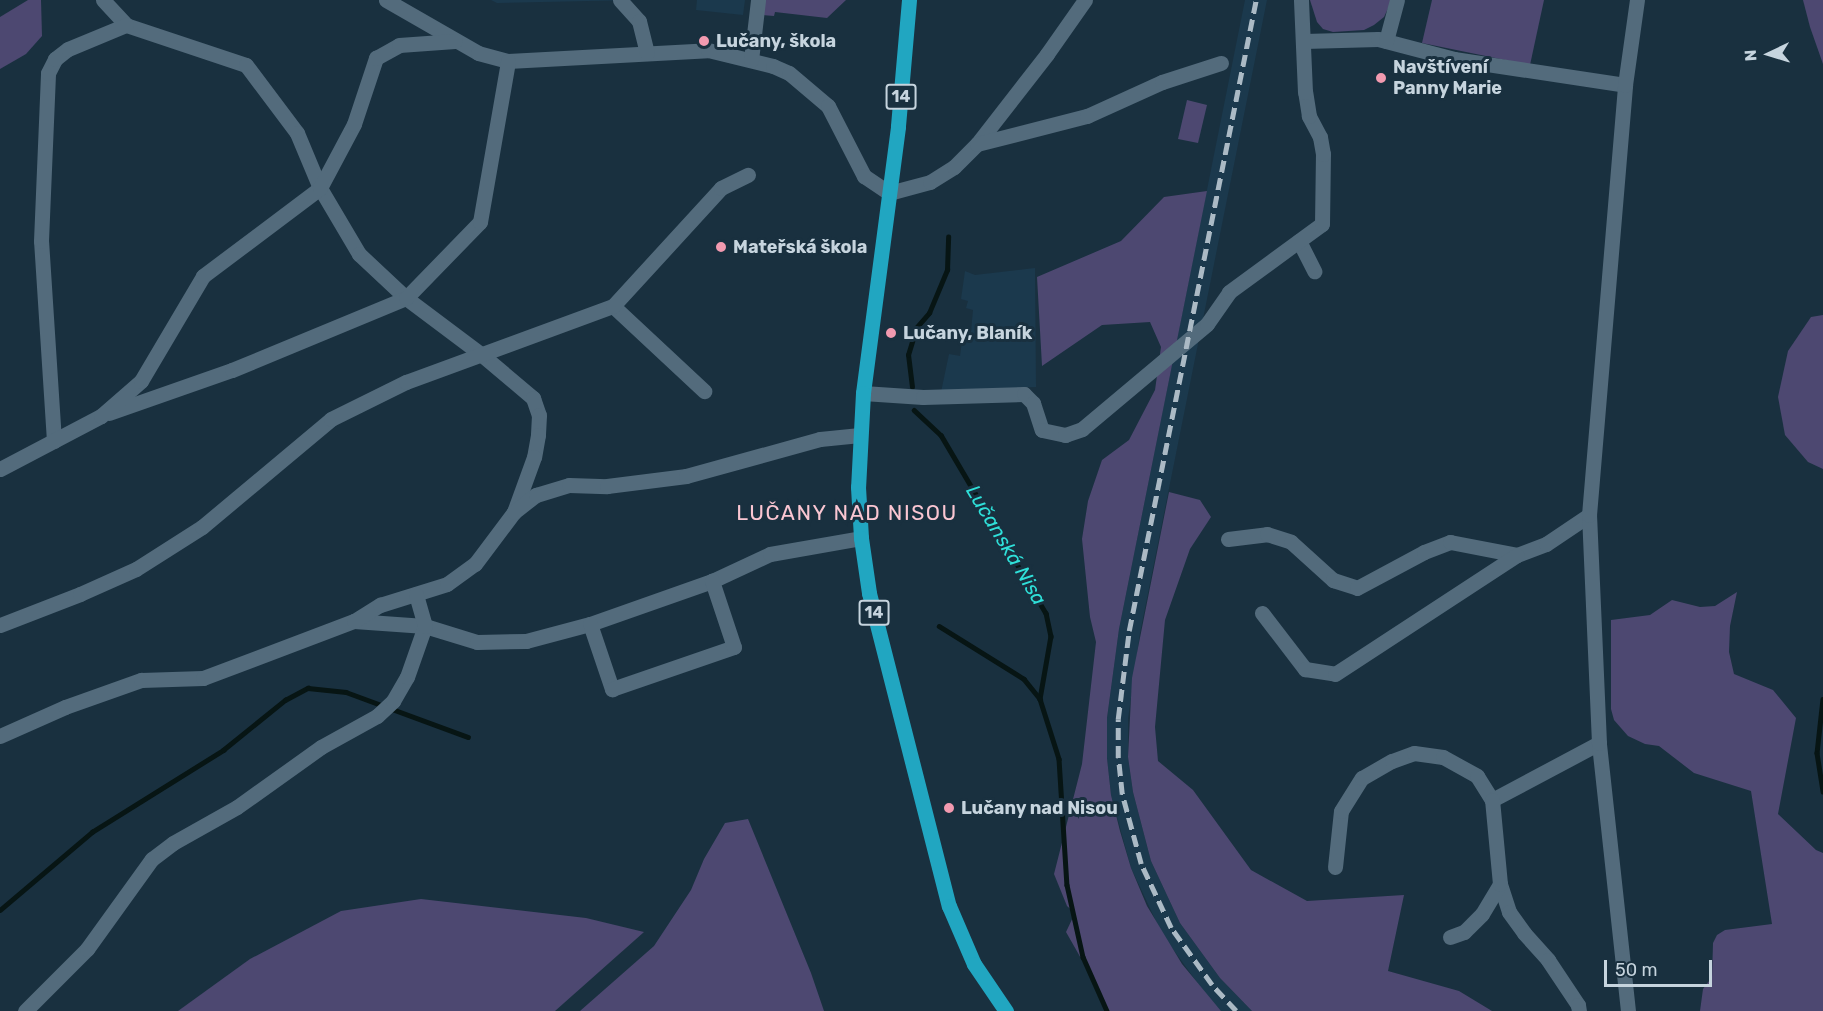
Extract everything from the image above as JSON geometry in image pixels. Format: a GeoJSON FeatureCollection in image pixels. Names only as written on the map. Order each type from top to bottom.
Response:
{"type":"FeatureCollection","features":[{"type":"Feature","properties":{"kind":"main road","name":"14"},"geometry":{"type":"LineString","coordinates":[[909,0],[898,127],[863,393],[858,487],[861,538],[869,592],[949,906],[974,964],[1006,1011]]}},
{"type":"Feature","properties":{"kind":"street"},"geometry":{"type":"LineString","coordinates":[[103,0],[126,26],[246,65],[297,133],[320,188],[359,254],[406,298],[482,355],[533,398],[539,415],[534,457],[514,512]]}},
{"type":"Feature","properties":{"kind":"street"},"geometry":{"type":"LineString","coordinates":[[386,0],[478,53],[508,61],[708,50],[752,60],[789,73],[811,89],[828,106],[864,176],[889,193],[930,182],[954,167],[977,144],[1047,54],[1085,0]]}},
{"type":"Feature","properties":{"kind":"street"},"geometry":{"type":"LineString","coordinates":[[620,0],[639,21],[647,53]]}},
{"type":"Feature","properties":{"kind":"street"},"geometry":{"type":"LineString","coordinates":[[752,60],[758,0]]}},
{"type":"Feature","properties":{"kind":"street"},"geometry":{"type":"LineString","coordinates":[[863,393],[923,397],[1024,394],[1034,403],[1042,430],[1065,435],[1082,429],[1207,324],[1229,292],[1322,224],[1323,154],[1320,136],[1309,116],[1305,92],[1301,0]]}},
{"type":"Feature","properties":{"kind":"street"},"geometry":{"type":"LineString","coordinates":[[1386,41],[1397,0]]}},
{"type":"Feature","properties":{"kind":"street"},"geometry":{"type":"LineString","coordinates":[[1628,1011],[1599,742],[1589,515],[1625,85],[1636,0]]}},
{"type":"Feature","properties":{"kind":"street"},"geometry":{"type":"LineString","coordinates":[[54,441],[41,241],[48,73],[55,59],[68,49],[126,26]]}},
{"type":"Feature","properties":{"kind":"street"},"geometry":{"type":"LineString","coordinates":[[101,416],[141,381],[203,276],[320,188],[354,124],[376,58],[399,45],[455,41]]}},
{"type":"Feature","properties":{"kind":"street"},"geometry":{"type":"LineString","coordinates":[[1304,41],[1386,41],[1454,59],[1625,85]]}},
{"type":"Feature","properties":{"kind":"street"},"geometry":{"type":"LineString","coordinates":[[0,469],[101,416],[232,370],[406,298],[480,222],[508,61]]}},
{"type":"Feature","properties":{"kind":"street"},"geometry":{"type":"LineString","coordinates":[[977,144],[1087,117],[1162,82],[1221,63]]}},
{"type":"Feature","properties":{"kind":"street"},"geometry":{"type":"LineString","coordinates":[[0,625],[81,594],[136,569],[202,527],[331,419],[406,382],[613,306],[722,188],[748,175]]}},
{"type":"Feature","properties":{"kind":"street"},"geometry":{"type":"LineString","coordinates":[[1299,241],[1314,271]]}},
{"type":"Feature","properties":{"kind":"street"},"geometry":{"type":"LineString","coordinates":[[613,306],[704,392]]}},
{"type":"Feature","properties":{"kind":"street"},"geometry":{"type":"LineString","coordinates":[[0,736],[64,707],[141,681],[203,678],[354,621],[380,605],[447,584],[475,564],[514,512],[536,495],[569,485],[607,486],[686,476],[820,439],[860,435]]}},
{"type":"Feature","properties":{"kind":"street"},"geometry":{"type":"LineString","coordinates":[[1262,613],[1305,669],[1335,674],[1517,555],[1546,544],[1589,515]]}},
{"type":"Feature","properties":{"kind":"street"},"geometry":{"type":"LineString","coordinates":[[1228,539],[1267,534],[1291,542],[1333,580],[1357,588],[1424,552],[1450,542],[1517,555]]}},
{"type":"Feature","properties":{"kind":"street"},"geometry":{"type":"LineString","coordinates":[[354,621],[425,626],[477,642],[526,641],[590,624],[712,581],[770,554],[861,538]]}},
{"type":"Feature","properties":{"kind":"street"},"geometry":{"type":"LineString","coordinates":[[590,624],[612,689],[723,651],[734,647],[712,581]]}},
{"type":"Feature","properties":{"kind":"street"},"geometry":{"type":"LineString","coordinates":[[25,1011],[87,949],[152,859],[173,843],[237,807],[321,747],[376,716],[393,701],[406,677],[425,626],[416,594]]}},
{"type":"Feature","properties":{"kind":"street"},"geometry":{"type":"LineString","coordinates":[[1492,800],[1599,742]]}},
{"type":"Feature","properties":{"kind":"street"},"geometry":{"type":"LineString","coordinates":[[1335,867],[1341,811],[1362,778],[1392,760],[1414,753],[1443,757],[1478,776],[1492,800],[1500,884],[1509,912],[1553,967],[1578,1005],[1579,1011]]}},
{"type":"Feature","properties":{"kind":"street"},"geometry":{"type":"LineString","coordinates":[[1449,938],[1464,932],[1482,914],[1500,884]]}},
{"type":"Feature","properties":{"kind":"shaded area"},"geometry":{"type":"Polygon","coordinates":[[[28,0],[41,0],[42,36],[26,54],[0,69],[0,17],[28,0]]]}},
{"type":"Feature","properties":{"kind":"shaded area"},"geometry":{"type":"Polygon","coordinates":[[[491,0],[635,0],[497,3],[491,0]]]}},
{"type":"Feature","properties":{"kind":"shaded area"},"geometry":{"type":"Polygon","coordinates":[[[697,0],[745,0],[743,15],[696,10],[697,0]]]}},
{"type":"Feature","properties":{"kind":"shaded area"},"geometry":{"type":"Polygon","coordinates":[[[764,0],[846,0],[827,18],[775,12],[774,16],[762,15],[764,0]]]}},
{"type":"Feature","properties":{"kind":"shaded area"},"geometry":{"type":"Polygon","coordinates":[[[1245,0],[1267,0],[1140,633],[1128,719],[1128,757],[1133,792],[1151,861],[1180,923],[1220,978],[1252,1011],[1221,1011],[1204,992],[1162,934],[1131,868],[1111,795],[1107,758],[1107,718],[1119,629],[1245,0]]]}},
{"type":"Feature","properties":{"kind":"shaded area"},"geometry":{"type":"Polygon","coordinates":[[[1310,0],[1392,0],[1384,17],[1374,25],[1364,30],[1333,32],[1323,29],[1317,22],[1310,0]]]}},
{"type":"Feature","properties":{"kind":"shaded area"},"geometry":{"type":"Polygon","coordinates":[[[1432,0],[1544,0],[1530,65],[1422,43],[1432,0]]]}},
{"type":"Feature","properties":{"kind":"shaded area"},"geometry":{"type":"Polygon","coordinates":[[[1803,0],[1823,0],[1823,64],[1810,27],[1803,0]]]}},
{"type":"Feature","properties":{"kind":"shaded area"},"geometry":{"type":"Polygon","coordinates":[[[1187,100],[1207,105],[1198,143],[1178,139],[1187,100]]]}},
{"type":"Feature","properties":{"kind":"shaded area"},"geometry":{"type":"Polygon","coordinates":[[[1207,191],[1119,629],[1107,718],[1107,758],[1111,795],[1120,831],[1131,868],[1147,906],[1182,964],[1221,1011],[1105,1011],[1099,990],[1066,932],[1075,913],[1067,906],[1054,874],[1082,764],[1096,642],[1090,617],[1082,539],[1088,501],[1102,460],[1129,440],[1155,390],[1161,347],[1150,322],[1102,325],[1042,366],[1037,277],[1121,241],[1164,197],[1207,191]]]}},
{"type":"Feature","properties":{"kind":"shaded area"},"geometry":{"type":"Polygon","coordinates":[[[1035,268],[1036,387],[941,392],[949,354],[960,356],[962,341],[970,342],[973,310],[966,308],[968,301],[961,299],[965,271],[975,275],[1035,268]]]}},
{"type":"Feature","properties":{"kind":"shaded area"},"geometry":{"type":"Polygon","coordinates":[[[1823,315],[1823,469],[1808,462],[1785,435],[1778,397],[1788,351],[1811,317],[1823,315]]]}},
{"type":"Feature","properties":{"kind":"shaded area"},"geometry":{"type":"Polygon","coordinates":[[[1169,492],[1200,500],[1211,517],[1190,549],[1165,620],[1155,727],[1158,761],[1193,790],[1251,870],[1307,901],[1404,895],[1388,971],[1459,991],[1492,1011],[1252,1011],[1220,978],[1180,923],[1151,861],[1133,792],[1128,757],[1132,678],[1169,492]]]}},
{"type":"Feature","properties":{"kind":"shaded area"},"geometry":{"type":"Polygon","coordinates":[[[1737,592],[1730,626],[1729,652],[1734,674],[1773,690],[1796,718],[1778,814],[1816,850],[1823,853],[1823,1011],[1700,1011],[1703,989],[1712,977],[1713,943],[1717,935],[1725,930],[1772,924],[1751,791],[1694,773],[1659,746],[1645,744],[1628,736],[1614,720],[1611,709],[1611,620],[1650,615],[1672,600],[1700,607],[1715,606],[1737,592]]]}},
{"type":"Feature","properties":{"kind":"shaded area"},"geometry":{"type":"Polygon","coordinates":[[[748,819],[811,973],[824,1011],[580,1011],[654,946],[691,890],[704,859],[725,823],[748,819]]]}},
{"type":"Feature","properties":{"kind":"shaded area"},"geometry":{"type":"Polygon","coordinates":[[[421,899],[586,918],[644,932],[555,1011],[178,1011],[250,959],[341,911],[421,899]]]}},
{"type":"Feature","properties":{"kind":"waterway","name":"Lučanská Nisa"},"geometry":{"type":"LineString","coordinates":[[912,387],[908,355],[916,328],[929,313],[947,270],[948,237]]}},
{"type":"Feature","properties":{"kind":"waterway","name":"Lučanská Nisa"},"geometry":{"type":"LineString","coordinates":[[914,410],[941,435],[1046,613],[1051,636],[1040,699],[1059,759],[1067,885],[1083,957],[1107,1011]]}},
{"type":"Feature","properties":{"kind":"waterway"},"geometry":{"type":"LineString","coordinates":[[939,626],[1024,679],[1040,699]]}},
{"type":"Feature","properties":{"kind":"waterway"},"geometry":{"type":"LineString","coordinates":[[0,910],[92,832],[223,750],[285,700],[308,688],[346,692],[468,737]]}},
{"type":"Feature","properties":{"kind":"waterway"},"geometry":{"type":"LineString","coordinates":[[1823,699],[1817,753],[1823,792]]}},
{"type":"Feature","properties":{"kind":"railway"},"geometry":{"type":"LineString","coordinates":[[1236,1011],[1212,985],[1171,928],[1141,864],[1122,794],[1118,758],[1118,719],[1129,631],[1256,0]]}},
{"type":"Feature","properties":{"kind":"place","name":"Lučany, škola"},"geometry":{"type":"Point","coordinates":[704,41]}},
{"type":"Feature","properties":{"kind":"place","name":"Navštívení Panny Marie"},"geometry":{"type":"Point","coordinates":[1381,78]}},
{"type":"Feature","properties":{"kind":"place","name":"Mateřská škola"},"geometry":{"type":"Point","coordinates":[721,247]}},
{"type":"Feature","properties":{"kind":"place","name":"Lučany, Blaník"},"geometry":{"type":"Point","coordinates":[891,333]}},
{"type":"Feature","properties":{"kind":"place","name":"Lučany nad Nisou"},"geometry":{"type":"Point","coordinates":[949,808]}},
{"type":"Feature","properties":{"kind":"district","name":"LUČANY NAD NISOU"},"geometry":{"type":"Point","coordinates":[847,513]}}]}
